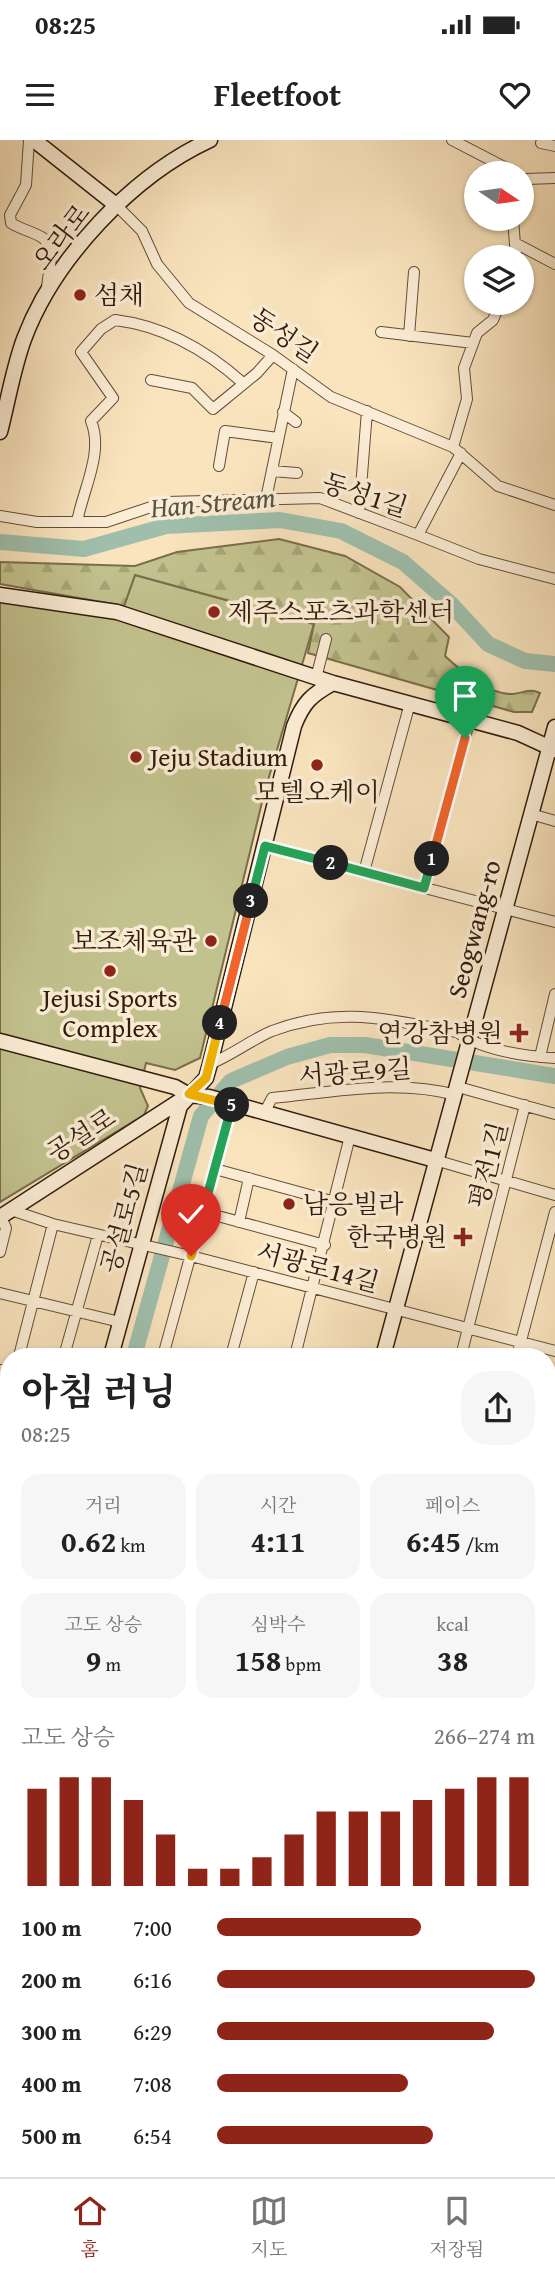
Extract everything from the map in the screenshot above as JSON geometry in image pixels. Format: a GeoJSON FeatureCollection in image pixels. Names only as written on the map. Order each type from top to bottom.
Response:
{"type":"FeatureCollection","features":[{"type":"Feature","properties":{"kind":"main road","name":"동성길"},"geometry":{"type":"LineString","coordinates":[[32,140],[117,205]]}},
{"type":"Feature","properties":{"kind":"main road","name":"오라로"},"geometry":{"type":"LineString","coordinates":[[0,432],[25,338],[47,296],[79,247],[117,205],[162,167],[198,142]]}},
{"type":"Feature","properties":{"kind":"main road"},"geometry":{"type":"LineString","coordinates":[[0,595],[117,612],[316,678],[518,733],[552,749]]}},
{"type":"Feature","properties":{"kind":"main road"},"geometry":{"type":"LineString","coordinates":[[189,1094],[206,1078],[302,705],[311,695],[333,683]]}},
{"type":"Feature","properties":{"kind":"main road","name":"Seogwang-ro"},"geometry":{"type":"LineString","coordinates":[[470,1041],[531,814],[552,749],[555,727]]}},
{"type":"Feature","properties":{"kind":"main road"},"geometry":{"type":"LineString","coordinates":[[0,1041],[435,1160]]}},
{"type":"Feature","properties":{"kind":"main road"},"geometry":{"type":"LineString","coordinates":[[385,1348],[470,1041]]}},
{"type":"Feature","properties":{"kind":"main road","name":"공설로"},"geometry":{"type":"LineString","coordinates":[[4,1214],[189,1094]]}},
{"type":"Feature","properties":{"kind":"main road","name":"공설로5길"},"geometry":{"type":"LineString","coordinates":[[113,1348],[145,1246],[180,1106],[189,1094]]}},
{"type":"Feature","properties":{"kind":"street"},"geometry":{"type":"LineString","coordinates":[[32,140],[26,185],[5,215],[11,223],[42,238],[48,245],[51,261],[45,282],[47,296]]}},
{"type":"Feature","properties":{"kind":"street"},"geometry":{"type":"LineString","coordinates":[[452,140],[493,161]]}},
{"type":"Feature","properties":{"kind":"street"},"geometry":{"type":"LineString","coordinates":[[541,143],[555,146]]}},
{"type":"Feature","properties":{"kind":"street"},"geometry":{"type":"LineString","coordinates":[[534,179],[555,178]]}},
{"type":"Feature","properties":{"kind":"street","name":"동성길"},"geometry":{"type":"LineString","coordinates":[[117,205],[142,231],[157,264],[189,303],[273,355],[331,397],[457,450],[498,486],[555,505]]}},
{"type":"Feature","properties":{"kind":"street"},"geometry":{"type":"LineString","coordinates":[[514,231],[515,243],[555,264]]}},
{"type":"Feature","properties":{"kind":"street"},"geometry":{"type":"LineString","coordinates":[[409,336],[414,272]]}},
{"type":"Feature","properties":{"kind":"street"},"geometry":{"type":"LineString","coordinates":[[381,332],[473,343],[482,326],[493,320],[495,315]]}},
{"type":"Feature","properties":{"kind":"street"},"geometry":{"type":"LineString","coordinates":[[77,523],[83,493],[98,451],[91,421],[113,398],[81,352],[101,330],[115,320],[181,339],[207,353],[243,383]]}},
{"type":"Feature","properties":{"kind":"street","name":"동성1길"},"geometry":{"type":"LineString","coordinates":[[0,516],[77,523],[106,522],[166,502],[320,498],[418,535],[457,450],[467,399],[464,368],[473,343]]}},
{"type":"Feature","properties":{"kind":"street"},"geometry":{"type":"LineString","coordinates":[[151,380],[192,388],[213,410],[273,355]]}},
{"type":"Feature","properties":{"kind":"street"},"geometry":{"type":"LineString","coordinates":[[266,499],[293,369]]}},
{"type":"Feature","properties":{"kind":"street"},"geometry":{"type":"LineString","coordinates":[[359,513],[367,411]]}},
{"type":"Feature","properties":{"kind":"street"},"geometry":{"type":"LineString","coordinates":[[283,412],[296,422]]}},
{"type":"Feature","properties":{"kind":"street"},"geometry":{"type":"LineString","coordinates":[[219,466],[225,431],[278,439]]}},
{"type":"Feature","properties":{"kind":"street"},"geometry":{"type":"LineString","coordinates":[[272,471],[297,473]]}},
{"type":"Feature","properties":{"kind":"street"},"geometry":{"type":"LineString","coordinates":[[418,535],[479,559],[555,579]]}},
{"type":"Feature","properties":{"kind":"street"},"geometry":{"type":"LineString","coordinates":[[316,678],[326,639]]}},
{"type":"Feature","properties":{"kind":"street"},"geometry":{"type":"LineString","coordinates":[[364,872],[410,703]]}},
{"type":"Feature","properties":{"kind":"street"},"geometry":{"type":"LineString","coordinates":[[424,888],[470,719]]}},
{"type":"Feature","properties":{"kind":"street"},"geometry":{"type":"LineString","coordinates":[[531,814],[555,821]]}},
{"type":"Feature","properties":{"kind":"street"},"geometry":{"type":"LineString","coordinates":[[265,846],[555,922]]}},
{"type":"Feature","properties":{"kind":"street"},"geometry":{"type":"LineString","coordinates":[[540,1057],[555,994]]}},
{"type":"Feature","properties":{"kind":"street","name":"Seogwang-ro"},"geometry":{"type":"LineString","coordinates":[[210,1064],[271,1032],[323,1017],[344,1015],[457,1032],[470,1041]]}},
{"type":"Feature","properties":{"kind":"street"},"geometry":{"type":"LineString","coordinates":[[470,1041],[555,1058]]}},
{"type":"Feature","properties":{"kind":"street","name":"서광로9길"},"geometry":{"type":"LineString","coordinates":[[259,1112],[272,1098],[372,1087],[458,1086],[555,1114]]}},
{"type":"Feature","properties":{"kind":"street"},"geometry":{"type":"LineString","coordinates":[[165,1348],[188,1255],[203,1212],[232,1104]]}},
{"type":"Feature","properties":{"kind":"street","name":"평전1길"},"geometry":{"type":"LineString","coordinates":[[463,1348],[525,1105]]}},
{"type":"Feature","properties":{"kind":"street"},"geometry":{"type":"LineString","coordinates":[[297,1348],[325,1245],[350,1136]]}},
{"type":"Feature","properties":{"kind":"street"},"geometry":{"type":"LineString","coordinates":[[435,1160],[555,1195]]}},
{"type":"Feature","properties":{"kind":"street"},"geometry":{"type":"LineString","coordinates":[[215,1169],[335,1202]]}},
{"type":"Feature","properties":{"kind":"street"},"geometry":{"type":"LineString","coordinates":[[239,1222],[249,1178]]}},
{"type":"Feature","properties":{"kind":"street"},"geometry":{"type":"LineString","coordinates":[[203,1212],[325,1245]]}},
{"type":"Feature","properties":{"kind":"street"},"geometry":{"type":"LineString","coordinates":[[519,1348],[555,1212]]}},
{"type":"Feature","properties":{"kind":"street"},"geometry":{"type":"LineString","coordinates":[[0,1252],[6,1228],[4,1214]]}},
{"type":"Feature","properties":{"kind":"street","name":"서광로14길"},"geometry":{"type":"LineString","coordinates":[[4,1214],[188,1255],[542,1348]]}},
{"type":"Feature","properties":{"kind":"street"},"geometry":{"type":"LineString","coordinates":[[21,1348],[53,1224]]}},
{"type":"Feature","properties":{"kind":"street"},"geometry":{"type":"LineString","coordinates":[[66,1348],[98,1236]]}},
{"type":"Feature","properties":{"kind":"street"},"geometry":{"type":"LineString","coordinates":[[234,1348],[254,1272]]}},
{"type":"Feature","properties":{"kind":"street"},"geometry":{"type":"LineString","coordinates":[[0,1293],[120,1322]]}},
{"type":"Feature","properties":{"kind":"green space"},"geometry":{"type":"Polygon","coordinates":[[[279,539],[345,556],[400,587],[449,637],[445,656],[467,675],[504,694],[529,691],[540,693],[532,712],[514,712],[308,653],[314,624],[135,575],[124,606],[0,584],[0,562],[135,566],[177,552],[279,539]]]}},
{"type":"Feature","properties":{"kind":"green space","name":"Jejusi Sports Complex"},"geometry":{"type":"Polygon","coordinates":[[[135,575],[314,624],[264,794],[200,1058],[175,1070],[146,1063],[140,1088],[148,1106],[144,1115],[0,1202],[0,596],[116,612],[124,606],[135,575]]]}},
{"type":"Feature","properties":{"kind":"waterway","name":"Han Stream"},"geometry":{"type":"LineString","coordinates":[[0,542],[84,549],[166,526],[280,520],[341,531],[403,562],[451,604],[488,644],[525,661],[555,664]]}},
{"type":"Feature","properties":{"kind":"waterway"},"geometry":{"type":"LineString","coordinates":[[136,1348],[201,1116],[231,1081],[287,1057],[330,1045],[365,1045],[555,1076]]}},
{"type":"Feature","properties":{"kind":"place","name":"섬채"},"geometry":{"type":"Point","coordinates":[80,295]}},
{"type":"Feature","properties":{"kind":"place","name":"제주스포츠과학센터"},"geometry":{"type":"Point","coordinates":[214,612]}},
{"type":"Feature","properties":{"kind":"place","name":"Jeju Stadium"},"geometry":{"type":"Point","coordinates":[136,757]}},
{"type":"Feature","properties":{"kind":"place","name":"모텔오케이"},"geometry":{"type":"Point","coordinates":[317,765]}},
{"type":"Feature","properties":{"kind":"place","name":"보조체육관"},"geometry":{"type":"Point","coordinates":[211,941]}},
{"type":"Feature","properties":{"kind":"place","name":"Jejusi Sports Complex"},"geometry":{"type":"Point","coordinates":[110,971]}},
{"type":"Feature","properties":{"kind":"place","name":"연강참병원"},"geometry":{"type":"Point","coordinates":[519,1033]}},
{"type":"Feature","properties":{"kind":"place","name":"남응빌라"},"geometry":{"type":"Point","coordinates":[289,1204]}},
{"type":"Feature","properties":{"kind":"place","name":"한국병원"},"geometry":{"type":"Point","coordinates":[463,1237]}},
{"type":"Feature","properties":{"kind":"route"},"geometry":{"type":"LineString","coordinates":[[191,1256],[232,1104],[189,1094],[206,1078],[265,846],[424,888],[465,738]]}}]}
